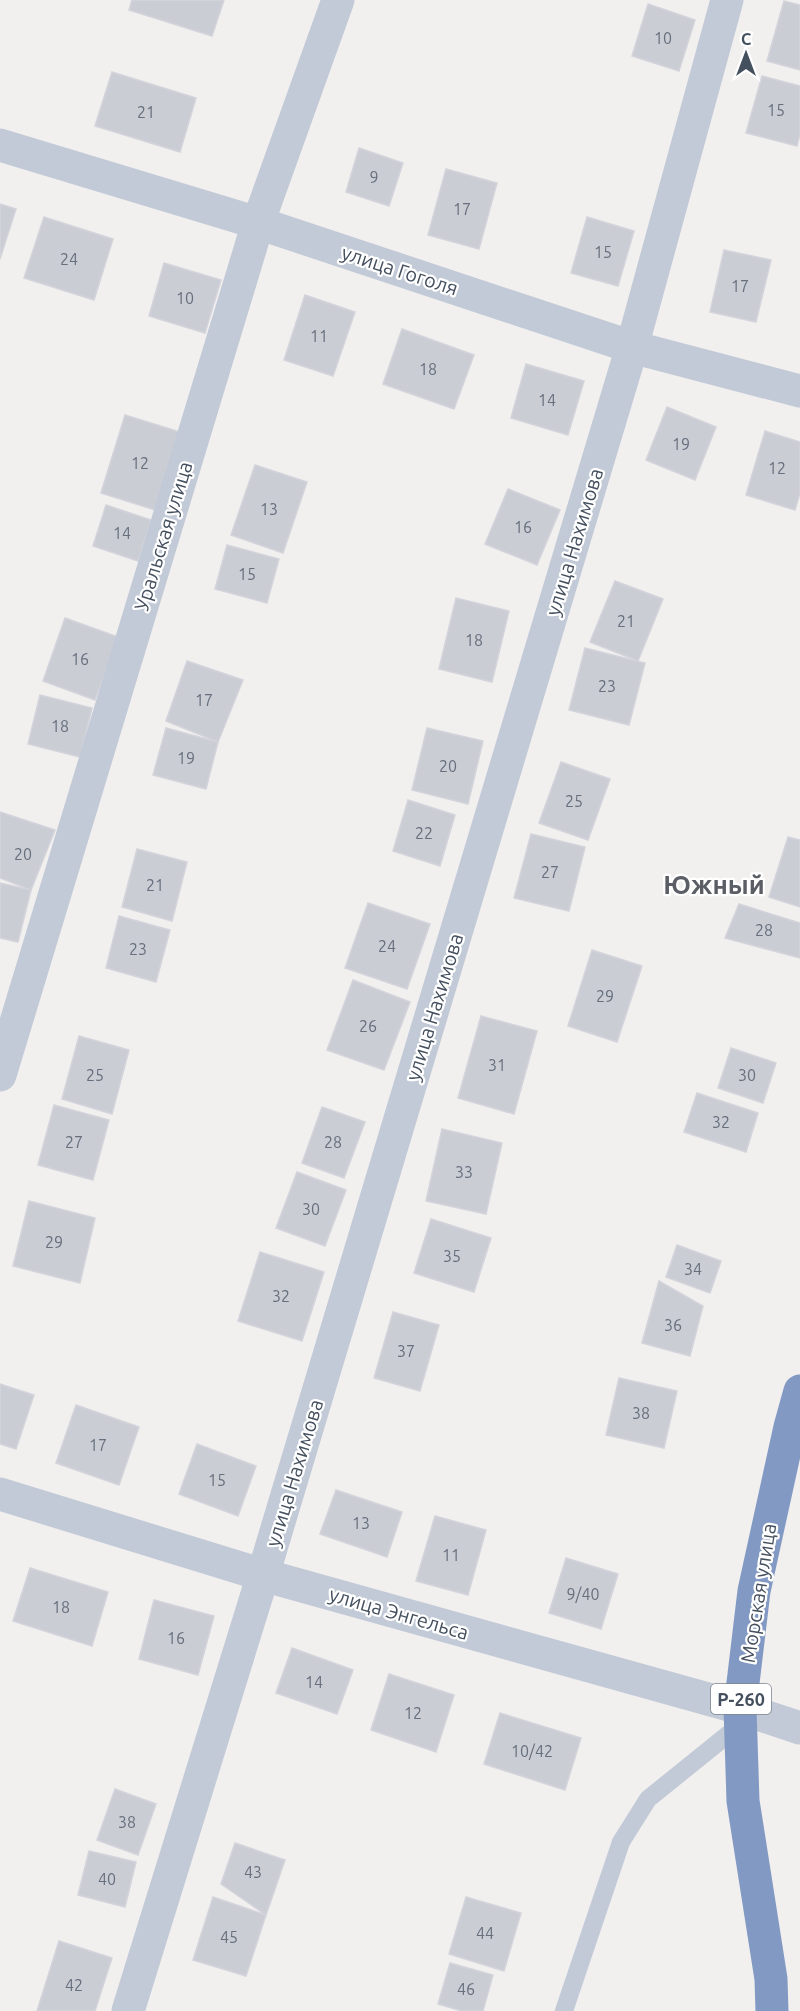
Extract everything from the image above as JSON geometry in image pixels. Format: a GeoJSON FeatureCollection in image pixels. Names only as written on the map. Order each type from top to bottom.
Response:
{"type":"FeatureCollection","features":[{"type":"Feature","properties":{"kind":"highway","name":"Морская улица"},"geometry":{"type":"LineString","coordinates":[[772,2011],[771,1979],[743,1801],[741,1716],[754,1591],[800,1391]]}},
{"type":"Feature","properties":{"kind":"street","name":"Уральская улица"},"geometry":{"type":"LineString","coordinates":[[0,1075],[258,223],[338,0]]}},
{"type":"Feature","properties":{"kind":"street","name":"улица Нахимова"},"geometry":{"type":"LineString","coordinates":[[128,2011],[263,1575],[632,347],[728,0]]}},
{"type":"Feature","properties":{"kind":"street","name":"улица Гоголя"},"geometry":{"type":"LineString","coordinates":[[0,145],[258,223],[632,347],[800,391]]}},
{"type":"Feature","properties":{"kind":"street","name":"улица Энгельса"},"geometry":{"type":"LineString","coordinates":[[0,1494],[263,1575],[741,1716],[800,1728]]}},
{"type":"Feature","properties":{"kind":"lane"},"geometry":{"type":"LineString","coordinates":[[564,2011],[621,1842],[648,1799],[741,1716]]}},
{"type":"Feature","properties":{"kind":"building"},"geometry":{"type":"Polygon","coordinates":[[[132,0],[224,0],[212,36],[129,10],[132,0]]]}},
{"type":"Feature","properties":{"kind":"building"},"geometry":{"type":"Polygon","coordinates":[[[784,1],[800,5],[800,70],[767,61],[784,1]]]}},
{"type":"Feature","properties":{"kind":"building"},"geometry":{"type":"Polygon","coordinates":[[[648,4],[695,20],[679,71],[632,56],[648,4]]]}},
{"type":"Feature","properties":{"kind":"building"},"geometry":{"type":"Polygon","coordinates":[[[112,72],[196,98],[180,152],[95,126],[112,72]]]}},
{"type":"Feature","properties":{"kind":"building"},"geometry":{"type":"Polygon","coordinates":[[[762,76],[800,86],[800,134],[797,146],[746,133],[762,76]]]}},
{"type":"Feature","properties":{"kind":"building"},"geometry":{"type":"Polygon","coordinates":[[[359,148],[403,163],[389,206],[346,192],[359,148]]]}},
{"type":"Feature","properties":{"kind":"building"},"geometry":{"type":"Polygon","coordinates":[[[446,169],[497,183],[479,249],[428,235],[446,169]]]}},
{"type":"Feature","properties":{"kind":"building"},"geometry":{"type":"Polygon","coordinates":[[[0,204],[16,209],[0,259],[0,204]]]}},
{"type":"Feature","properties":{"kind":"building"},"geometry":{"type":"Polygon","coordinates":[[[44,217],[113,239],[94,300],[24,278],[44,217]]]}},
{"type":"Feature","properties":{"kind":"building"},"geometry":{"type":"Polygon","coordinates":[[[587,217],[634,231],[618,286],[571,273],[587,217]]]}},
{"type":"Feature","properties":{"kind":"building"},"geometry":{"type":"Polygon","coordinates":[[[724,250],[771,260],[756,322],[710,312],[724,250]]]}},
{"type":"Feature","properties":{"kind":"building"},"geometry":{"type":"Polygon","coordinates":[[[164,263],[221,280],[205,333],[149,316],[164,263]]]}},
{"type":"Feature","properties":{"kind":"building"},"geometry":{"type":"Polygon","coordinates":[[[305,295],[355,312],[333,376],[284,360],[305,295]]]}},
{"type":"Feature","properties":{"kind":"building"},"geometry":{"type":"Polygon","coordinates":[[[402,329],[474,355],[454,409],[383,384],[402,329]]]}},
{"type":"Feature","properties":{"kind":"building"},"geometry":{"type":"Polygon","coordinates":[[[526,364],[584,381],[568,435],[511,418],[526,364]]]}},
{"type":"Feature","properties":{"kind":"building"},"geometry":{"type":"Polygon","coordinates":[[[667,407],[716,427],[695,480],[646,460],[667,407]]]}},
{"type":"Feature","properties":{"kind":"building"},"geometry":{"type":"Polygon","coordinates":[[[125,415],[180,432],[155,510],[101,493],[125,415]]]}},
{"type":"Feature","properties":{"kind":"building"},"geometry":{"type":"Polygon","coordinates":[[[765,431],[800,442],[800,493],[795,510],[746,495],[765,431]]]}},
{"type":"Feature","properties":{"kind":"building"},"geometry":{"type":"Polygon","coordinates":[[[255,465],[307,482],[283,553],[231,535],[255,465]]]}},
{"type":"Feature","properties":{"kind":"building"},"geometry":{"type":"Polygon","coordinates":[[[508,489],[560,510],[537,565],[485,544],[508,489]]]}},
{"type":"Feature","properties":{"kind":"building"},"geometry":{"type":"Polygon","coordinates":[[[106,505],[151,520],[138,561],[93,546],[106,505]]]}},
{"type":"Feature","properties":{"kind":"building"},"geometry":{"type":"Polygon","coordinates":[[[227,545],[279,559],[267,603],[215,589],[227,545]]]}},
{"type":"Feature","properties":{"kind":"building"},"geometry":{"type":"Polygon","coordinates":[[[615,581],[663,599],[638,661],[590,642],[615,581]]]}},
{"type":"Feature","properties":{"kind":"building"},"geometry":{"type":"Polygon","coordinates":[[[456,598],[509,611],[492,682],[439,669],[456,598]]]}},
{"type":"Feature","properties":{"kind":"building"},"geometry":{"type":"Polygon","coordinates":[[[65,618],[118,637],[95,700],[43,681],[65,618]]]}},
{"type":"Feature","properties":{"kind":"building"},"geometry":{"type":"Polygon","coordinates":[[[585,648],[645,663],[629,725],[569,710],[585,648]]]}},
{"type":"Feature","properties":{"kind":"building"},"geometry":{"type":"Polygon","coordinates":[[[187,661],[243,680],[218,742],[166,721],[187,661]]]}},
{"type":"Feature","properties":{"kind":"building"},"geometry":{"type":"Polygon","coordinates":[[[40,695],[92,708],[80,757],[28,744],[40,695]]]}},
{"type":"Feature","properties":{"kind":"building"},"geometry":{"type":"Polygon","coordinates":[[[166,728],[218,742],[206,789],[153,775],[166,728]]]}},
{"type":"Feature","properties":{"kind":"building"},"geometry":{"type":"Polygon","coordinates":[[[427,728],[483,741],[468,804],[412,790],[427,728]]]}},
{"type":"Feature","properties":{"kind":"building"},"geometry":{"type":"Polygon","coordinates":[[[561,762],[610,779],[588,840],[539,823],[561,762]]]}},
{"type":"Feature","properties":{"kind":"building"},"geometry":{"type":"Polygon","coordinates":[[[408,800],[455,815],[440,866],[393,851],[408,800]]]}},
{"type":"Feature","properties":{"kind":"building"},"geometry":{"type":"Polygon","coordinates":[[[0,812],[55,830],[31,890],[0,878],[0,812]]]}},
{"type":"Feature","properties":{"kind":"building"},"geometry":{"type":"Polygon","coordinates":[[[531,834],[585,847],[569,911],[514,898],[531,834]]]}},
{"type":"Feature","properties":{"kind":"building"},"geometry":{"type":"Polygon","coordinates":[[[788,837],[800,840],[800,907],[769,897],[788,837]]]}},
{"type":"Feature","properties":{"kind":"building"},"geometry":{"type":"Polygon","coordinates":[[[137,849],[187,862],[172,921],[122,907],[137,849]]]}},
{"type":"Feature","properties":{"kind":"building"},"geometry":{"type":"Polygon","coordinates":[[[0,883],[31,890],[18,942],[0,938],[0,883]]]}},
{"type":"Feature","properties":{"kind":"building"},"geometry":{"type":"Polygon","coordinates":[[[368,903],[430,924],[407,989],[345,968],[368,903]]]}},
{"type":"Feature","properties":{"kind":"building"},"geometry":{"type":"Polygon","coordinates":[[[739,904],[800,923],[800,958],[725,938],[739,904]]]}},
{"type":"Feature","properties":{"kind":"building"},"geometry":{"type":"Polygon","coordinates":[[[119,916],[170,930],[156,982],[106,968],[119,916]]]}},
{"type":"Feature","properties":{"kind":"building"},"geometry":{"type":"Polygon","coordinates":[[[592,950],[642,966],[617,1042],[568,1026],[592,950]]]}},
{"type":"Feature","properties":{"kind":"building"},"geometry":{"type":"Polygon","coordinates":[[[353,980],[410,1002],[384,1070],[327,1050],[353,980]]]}},
{"type":"Feature","properties":{"kind":"building"},"geometry":{"type":"Polygon","coordinates":[[[481,1016],[537,1031],[514,1114],[458,1098],[481,1016]]]}},
{"type":"Feature","properties":{"kind":"building"},"geometry":{"type":"Polygon","coordinates":[[[79,1036],[129,1050],[112,1114],[62,1099],[79,1036]]]}},
{"type":"Feature","properties":{"kind":"building"},"geometry":{"type":"Polygon","coordinates":[[[731,1048],[776,1063],[763,1103],[718,1088],[731,1048]]]}},
{"type":"Feature","properties":{"kind":"building"},"geometry":{"type":"Polygon","coordinates":[[[697,1093],[758,1113],[746,1152],[684,1132],[697,1093]]]}},
{"type":"Feature","properties":{"kind":"building"},"geometry":{"type":"Polygon","coordinates":[[[54,1105],[109,1120],[93,1180],[38,1165],[54,1105]]]}},
{"type":"Feature","properties":{"kind":"building"},"geometry":{"type":"Polygon","coordinates":[[[322,1107],[365,1122],[344,1178],[302,1163],[322,1107]]]}},
{"type":"Feature","properties":{"kind":"building"},"geometry":{"type":"Polygon","coordinates":[[[442,1129],[502,1143],[486,1214],[426,1201],[442,1129]]]}},
{"type":"Feature","properties":{"kind":"building"},"geometry":{"type":"Polygon","coordinates":[[[297,1172],[346,1190],[325,1246],[276,1228],[297,1172]]]}},
{"type":"Feature","properties":{"kind":"building"},"geometry":{"type":"Polygon","coordinates":[[[29,1201],[95,1218],[80,1283],[13,1266],[29,1201]]]}},
{"type":"Feature","properties":{"kind":"building"},"geometry":{"type":"Polygon","coordinates":[[[431,1219],[491,1238],[474,1292],[414,1273],[431,1219]]]}},
{"type":"Feature","properties":{"kind":"building"},"geometry":{"type":"Polygon","coordinates":[[[677,1245],[721,1261],[710,1293],[666,1277],[677,1245]]]}},
{"type":"Feature","properties":{"kind":"building"},"geometry":{"type":"Polygon","coordinates":[[[260,1252],[324,1272],[302,1341],[238,1321],[260,1252]]]}},
{"type":"Feature","properties":{"kind":"building"},"geometry":{"type":"Polygon","coordinates":[[[659,1281],[703,1306],[690,1356],[642,1343],[659,1281]]]}},
{"type":"Feature","properties":{"kind":"building"},"geometry":{"type":"Polygon","coordinates":[[[393,1312],[439,1325],[420,1391],[374,1378],[393,1312]]]}},
{"type":"Feature","properties":{"kind":"building"},"geometry":{"type":"Polygon","coordinates":[[[619,1378],[677,1391],[664,1448],[606,1435],[619,1378]]]}},
{"type":"Feature","properties":{"kind":"building"},"geometry":{"type":"Polygon","coordinates":[[[0,1384],[34,1395],[16,1449],[0,1444],[0,1384]]]}},
{"type":"Feature","properties":{"kind":"building"},"geometry":{"type":"Polygon","coordinates":[[[76,1405],[139,1427],[119,1485],[56,1463],[76,1405]]]}},
{"type":"Feature","properties":{"kind":"building"},"geometry":{"type":"Polygon","coordinates":[[[197,1444],[256,1466],[238,1516],[179,1494],[197,1444]]]}},
{"type":"Feature","properties":{"kind":"building"},"geometry":{"type":"Polygon","coordinates":[[[336,1490],[402,1512],[387,1557],[320,1534],[336,1490]]]}},
{"type":"Feature","properties":{"kind":"building"},"geometry":{"type":"Polygon","coordinates":[[[435,1516],[486,1530],[468,1595],[416,1581],[435,1516]]]}},
{"type":"Feature","properties":{"kind":"building"},"geometry":{"type":"Polygon","coordinates":[[[566,1558],[618,1574],[601,1629],[549,1613],[566,1558]]]}},
{"type":"Feature","properties":{"kind":"building"},"geometry":{"type":"Polygon","coordinates":[[[30,1568],[108,1592],[92,1646],[13,1621],[30,1568]]]}},
{"type":"Feature","properties":{"kind":"building"},"geometry":{"type":"Polygon","coordinates":[[[154,1600],[214,1616],[198,1675],[139,1659],[154,1600]]]}},
{"type":"Feature","properties":{"kind":"building"},"geometry":{"type":"Polygon","coordinates":[[[292,1648],[353,1670],[337,1714],[276,1693],[292,1648]]]}},
{"type":"Feature","properties":{"kind":"building"},"geometry":{"type":"Polygon","coordinates":[[[389,1674],[454,1695],[436,1752],[371,1730],[389,1674]]]}},
{"type":"Feature","properties":{"kind":"building"},"geometry":{"type":"Polygon","coordinates":[[[500,1713],[581,1738],[565,1790],[484,1764],[500,1713]]]}},
{"type":"Feature","properties":{"kind":"building"},"geometry":{"type":"Polygon","coordinates":[[[115,1789],[156,1804],[138,1855],[97,1840],[115,1789]]]}},
{"type":"Feature","properties":{"kind":"building"},"geometry":{"type":"Polygon","coordinates":[[[235,1843],[285,1860],[266,1915],[221,1884],[235,1843]]]}},
{"type":"Feature","properties":{"kind":"building"},"geometry":{"type":"Polygon","coordinates":[[[89,1851],[136,1862],[125,1907],[78,1895],[89,1851]]]}},
{"type":"Feature","properties":{"kind":"building"},"geometry":{"type":"Polygon","coordinates":[[[213,1897],[266,1915],[246,1976],[193,1960],[213,1897]]]}},
{"type":"Feature","properties":{"kind":"building"},"geometry":{"type":"Polygon","coordinates":[[[466,1897],[521,1913],[504,1971],[449,1954],[466,1897]]]}},
{"type":"Feature","properties":{"kind":"building"},"geometry":{"type":"Polygon","coordinates":[[[59,1941],[112,1958],[95,2011],[37,2011],[59,1941]]]}},
{"type":"Feature","properties":{"kind":"building"},"geometry":{"type":"Polygon","coordinates":[[[450,1963],[493,1975],[483,2011],[462,2011],[438,2004],[450,1963]]]}},
{"type":"Feature","properties":{"kind":"district","name":"Южный"},"geometry":{"type":"Point","coordinates":[714,884]}}]}
